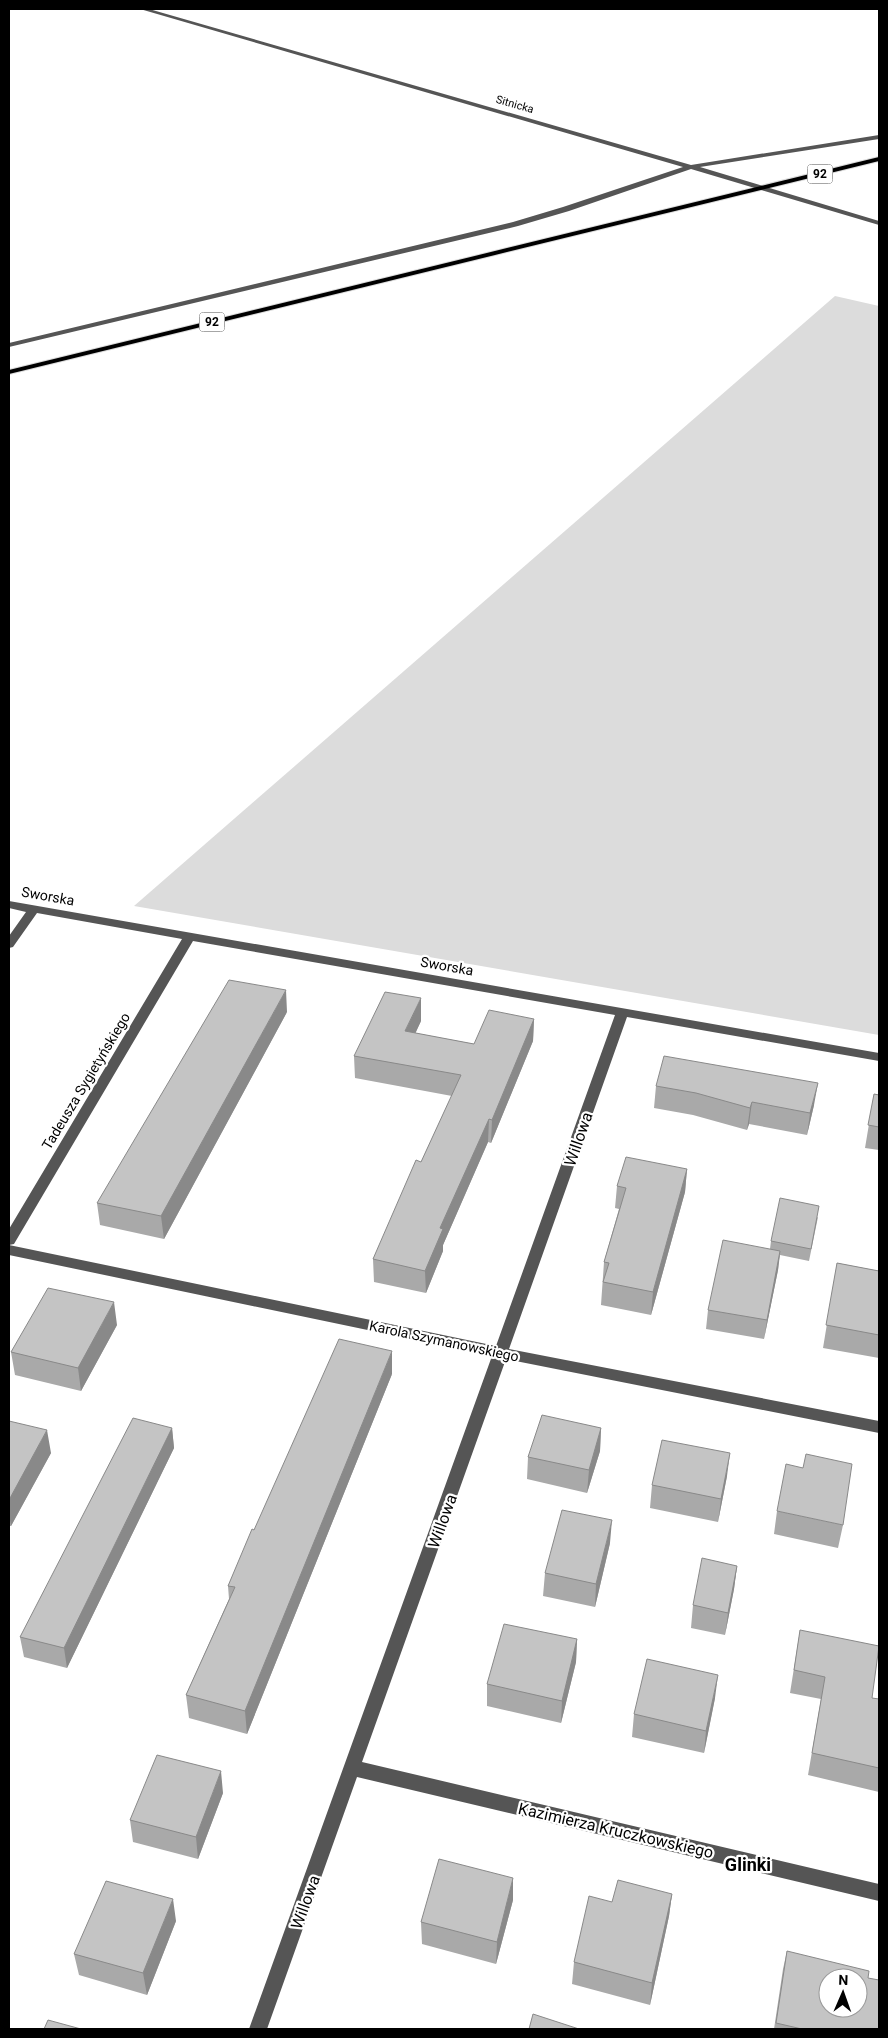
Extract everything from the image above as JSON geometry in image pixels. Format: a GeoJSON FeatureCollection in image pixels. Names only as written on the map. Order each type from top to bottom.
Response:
{"type":"FeatureCollection","features":[{"type":"Feature","properties":{"kind":"main road","name":"92"},"geometry":{"type":"LineString","coordinates":[[9,372],[879,159]]}},
{"type":"Feature","properties":{"kind":"street","name":"Sitnicka"},"geometry":{"type":"LineString","coordinates":[[144,9],[879,223]]}},
{"type":"Feature","properties":{"kind":"street"},"geometry":{"type":"LineString","coordinates":[[9,345],[508,226],[566,209],[689,167],[879,137]]}},
{"type":"Feature","properties":{"kind":"street","name":"Sworska"},"geometry":{"type":"LineString","coordinates":[[9,905],[879,1057]]}},
{"type":"Feature","properties":{"kind":"street"},"geometry":{"type":"LineString","coordinates":[[9,944],[34,909]]}},
{"type":"Feature","properties":{"kind":"street","name":"Tadeusza Sygietyńskiego"},"geometry":{"type":"LineString","coordinates":[[9,1240],[190,936]]}},
{"type":"Feature","properties":{"kind":"street","name":"Willowa"},"geometry":{"type":"LineString","coordinates":[[258,2029],[502,1353],[623,1011]]}},
{"type":"Feature","properties":{"kind":"street","name":"Karola Szymanowskiego"},"geometry":{"type":"LineString","coordinates":[[9,1250],[502,1353],[879,1427]]}},
{"type":"Feature","properties":{"kind":"street","name":"Kazimierza Kruczkowskiego"},"geometry":{"type":"LineString","coordinates":[[353,1768],[879,1893]]}},
{"type":"Feature","properties":{"kind":"shaded area"},"geometry":{"type":"Polygon","coordinates":[[[835,296],[879,306],[879,1035],[134,906],[835,296]]]}},
{"type":"Feature","properties":{"kind":"building"},"geometry":{"type":"Polygon","coordinates":[[[229,980],[286,990],[161,1216],[97,1203],[229,980]]]}},
{"type":"Feature","properties":{"kind":"building"},"geometry":{"type":"Polygon","coordinates":[[[385,992],[421,998],[405,1031],[474,1044],[489,1010],[534,1019],[492,1120],[489,1119],[440,1228],[443,1229],[425,1271],[373,1259],[416,1160],[421,1162],[461,1075],[354,1056],[385,992]]]}},
{"type":"Feature","properties":{"kind":"building"},"geometry":{"type":"Polygon","coordinates":[[[664,1056],[818,1083],[810,1113],[752,1102],[750,1108],[696,1093],[656,1086],[664,1056]]]}},
{"type":"Feature","properties":{"kind":"building"},"geometry":{"type":"Polygon","coordinates":[[[874,1094],[879,1095],[879,1127],[868,1125],[874,1094]]]}},
{"type":"Feature","properties":{"kind":"building"},"geometry":{"type":"Polygon","coordinates":[[[626,1157],[687,1169],[653,1292],[603,1282],[609,1263],[604,1262],[626,1188],[617,1186],[626,1157]]]}},
{"type":"Feature","properties":{"kind":"building"},"geometry":{"type":"Polygon","coordinates":[[[780,1198],[819,1206],[811,1249],[771,1241],[780,1198]]]}},
{"type":"Feature","properties":{"kind":"building"},"geometry":{"type":"Polygon","coordinates":[[[723,1240],[780,1251],[767,1320],[708,1310],[723,1240]]]}},
{"type":"Feature","properties":{"kind":"building"},"geometry":{"type":"Polygon","coordinates":[[[837,1263],[879,1271],[879,1335],[826,1325],[837,1263]]]}},
{"type":"Feature","properties":{"kind":"building"},"geometry":{"type":"Polygon","coordinates":[[[48,1288],[114,1302],[78,1368],[11,1352],[48,1288]]]}},
{"type":"Feature","properties":{"kind":"building"},"geometry":{"type":"Polygon","coordinates":[[[339,1339],[392,1351],[245,1711],[186,1695],[235,1587],[228,1586],[252,1529],[254,1530],[339,1339]]]}},
{"type":"Feature","properties":{"kind":"building"},"geometry":{"type":"Polygon","coordinates":[[[542,1415],[601,1428],[589,1470],[528,1457],[542,1415]]]}},
{"type":"Feature","properties":{"kind":"building"},"geometry":{"type":"Polygon","coordinates":[[[133,1418],[172,1428],[64,1648],[20,1637],[133,1418]]]}},
{"type":"Feature","properties":{"kind":"building"},"geometry":{"type":"Polygon","coordinates":[[[9,1421],[47,1430],[9,1500],[9,1421]]]}},
{"type":"Feature","properties":{"kind":"building"},"geometry":{"type":"Polygon","coordinates":[[[662,1440],[730,1453],[721,1499],[652,1485],[662,1440]]]}},
{"type":"Feature","properties":{"kind":"building"},"geometry":{"type":"Polygon","coordinates":[[[806,1454],[852,1464],[843,1525],[777,1511],[786,1464],[803,1468],[806,1454]]]}},
{"type":"Feature","properties":{"kind":"building"},"geometry":{"type":"Polygon","coordinates":[[[562,1510],[612,1520],[596,1584],[545,1573],[562,1510]]]}},
{"type":"Feature","properties":{"kind":"building"},"geometry":{"type":"Polygon","coordinates":[[[702,1558],[737,1566],[728,1613],[693,1605],[702,1558]]]}},
{"type":"Feature","properties":{"kind":"building"},"geometry":{"type":"Polygon","coordinates":[[[504,1624],[577,1639],[562,1701],[487,1684],[504,1624]]]}},
{"type":"Feature","properties":{"kind":"building"},"geometry":{"type":"Polygon","coordinates":[[[800,1630],[879,1646],[872,1698],[879,1699],[879,1768],[812,1753],[825,1677],[794,1670],[800,1630]]]}},
{"type":"Feature","properties":{"kind":"building"},"geometry":{"type":"Polygon","coordinates":[[[647,1659],[718,1675],[706,1731],[634,1714],[647,1659]]]}},
{"type":"Feature","properties":{"kind":"building"},"geometry":{"type":"Polygon","coordinates":[[[157,1755],[221,1771],[196,1837],[130,1820],[157,1755]]]}},
{"type":"Feature","properties":{"kind":"building"},"geometry":{"type":"Polygon","coordinates":[[[439,1859],[513,1878],[497,1942],[421,1922],[439,1859]]]}},
{"type":"Feature","properties":{"kind":"building"},"geometry":{"type":"Polygon","coordinates":[[[618,1880],[672,1894],[652,1983],[574,1962],[589,1896],[612,1902],[618,1880]]]}},
{"type":"Feature","properties":{"kind":"building"},"geometry":{"type":"Polygon","coordinates":[[[106,1881],[173,1899],[143,1973],[74,1954],[106,1881]]]}},
{"type":"Feature","properties":{"kind":"building"},"geometry":{"type":"Polygon","coordinates":[[[787,1951],[857,1968],[818,1968],[818,2018],[868,2018],[868,1978],[879,1980],[879,2029],[802,2029],[776,2023],[787,1951]]]}},
{"type":"Feature","properties":{"kind":"building"},"geometry":{"type":"Polygon","coordinates":[[[533,2014],[579,2029],[529,2029],[533,2014]]]}},
{"type":"Feature","properties":{"kind":"building"},"geometry":{"type":"Polygon","coordinates":[[[48,2020],[81,2029],[44,2029],[48,2020]]]}},
{"type":"Feature","properties":{"kind":"district","name":"Glinki"},"geometry":{"type":"Point","coordinates":[748,1865]}}]}
